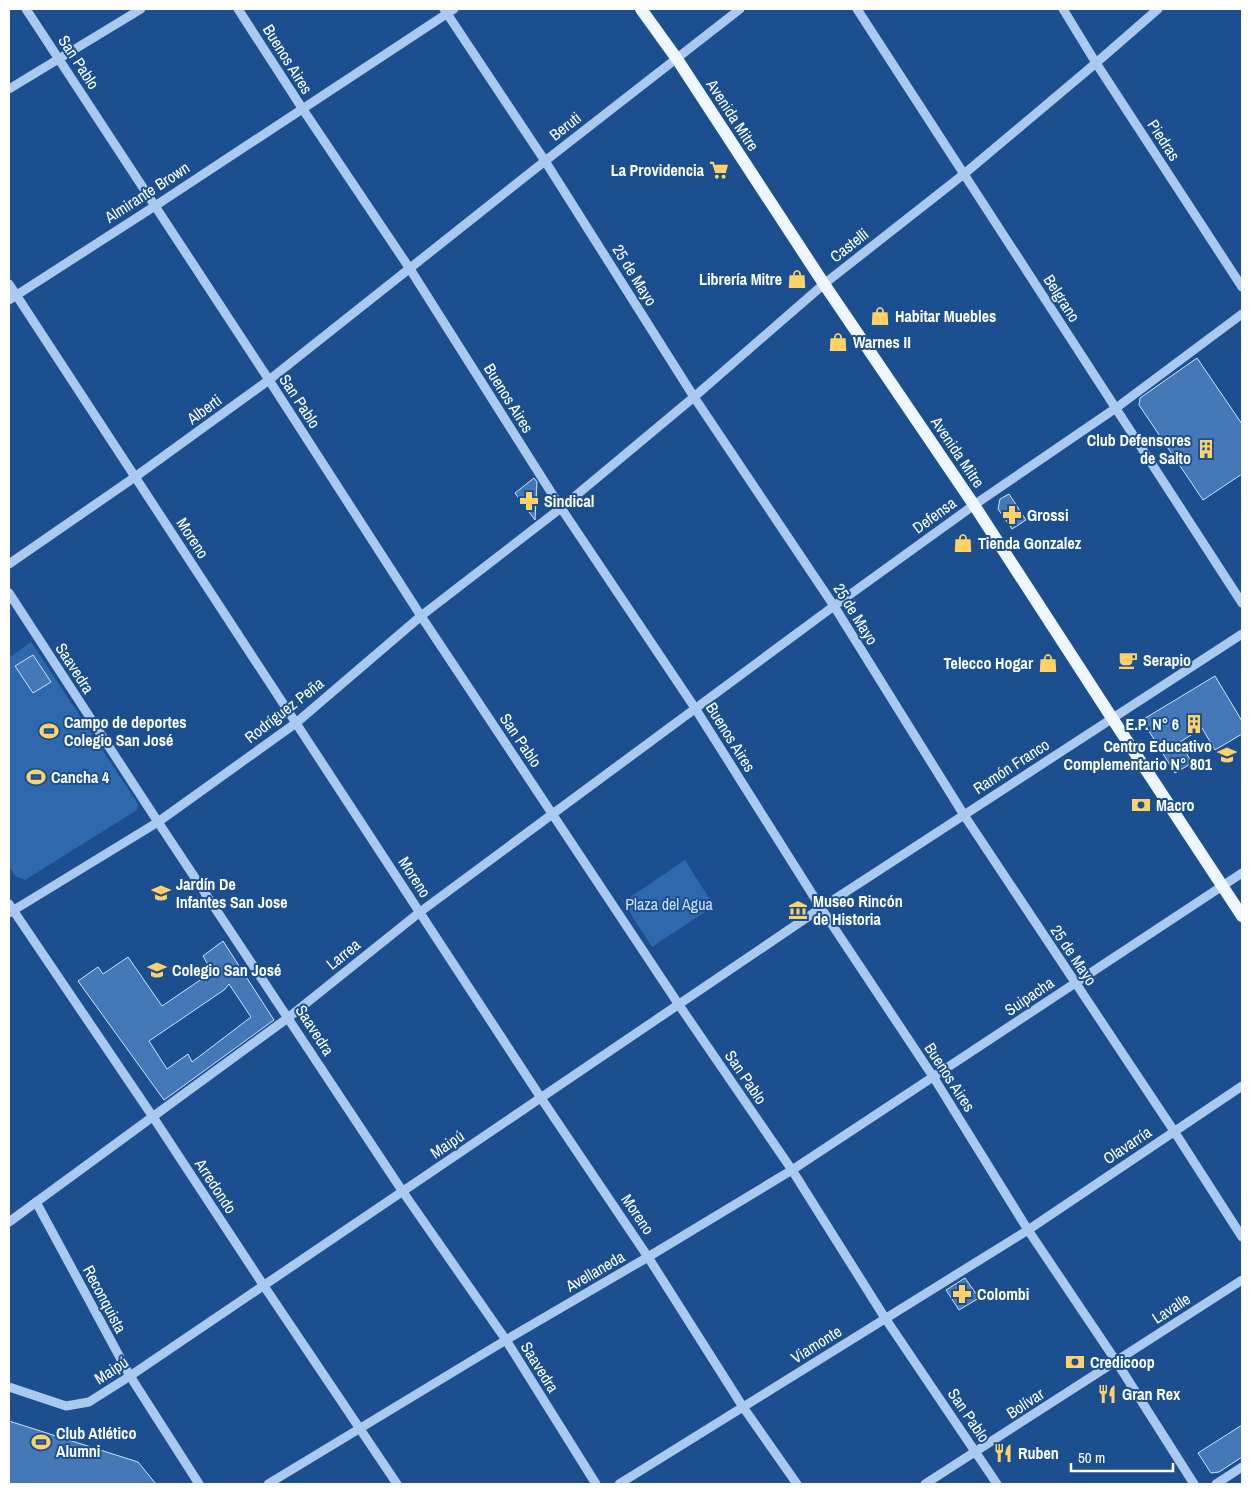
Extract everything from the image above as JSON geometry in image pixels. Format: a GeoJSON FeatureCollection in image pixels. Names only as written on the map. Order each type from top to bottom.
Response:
{"type":"FeatureCollection","features":[{"type":"Feature","properties":{"kind":"main road","name":"Avenida Mitre"},"geometry":{"type":"LineString","coordinates":[[641,9],[677,59],[824,284],[974,504],[1242,916]]}},
{"type":"Feature","properties":{"kind":"street","name":"San Pablo"},"geometry":{"type":"LineString","coordinates":[[26,9],[421,616],[679,1005],[792,1170],[885,1318],[997,1484]]}},
{"type":"Feature","properties":{"kind":"street"},"geometry":{"type":"LineString","coordinates":[[9,89],[141,9]]}},
{"type":"Feature","properties":{"kind":"street","name":"Buenos Aires"},"geometry":{"type":"LineString","coordinates":[[238,9],[410,269],[561,508],[695,708],[821,908],[934,1078],[1028,1230],[1116,1361],[1194,1484]]}},
{"type":"Feature","properties":{"kind":"street","name":"Beruti"},"geometry":{"type":"LineString","coordinates":[[410,269],[740,9]]}},
{"type":"Feature","properties":{"kind":"street","name":"Belgrano"},"geometry":{"type":"LineString","coordinates":[[858,9],[1242,603]]}},
{"type":"Feature","properties":{"kind":"street","name":"Piedras"},"geometry":{"type":"LineString","coordinates":[[1063,9],[1242,287]]}},
{"type":"Feature","properties":{"kind":"street","name":"Castelli"},"geometry":{"type":"LineString","coordinates":[[561,508],[694,397],[824,284],[964,174],[1158,9]]}},
{"type":"Feature","properties":{"kind":"street","name":"Almirante Brown"},"geometry":{"type":"LineString","coordinates":[[12,297],[155,206],[448,10]]}},
{"type":"Feature","properties":{"kind":"street","name":"25 de Mayo"},"geometry":{"type":"LineString","coordinates":[[448,10],[694,397],[834,606],[964,815],[1174,1131],[1242,1237]]}},
{"type":"Feature","properties":{"kind":"street","name":"Alberti"},"geometry":{"type":"LineString","coordinates":[[9,564],[135,477],[269,380],[410,269]]}},
{"type":"Feature","properties":{"kind":"street","name":"Moreno"},"geometry":{"type":"LineString","coordinates":[[9,284],[12,297],[135,477],[541,1098],[648,1257],[743,1407],[797,1484]]}},
{"type":"Feature","properties":{"kind":"street","name":"Defensa"},"geometry":{"type":"LineString","coordinates":[[695,708],[974,504],[1116,408],[1242,314]]}},
{"type":"Feature","properties":{"kind":"street","name":"Rodríguez Peña"},"geometry":{"type":"LineString","coordinates":[[10,909],[158,822],[296,723],[421,616],[561,508]]}},
{"type":"Feature","properties":{"kind":"street","name":"Saavedra"},"geometry":{"type":"LineString","coordinates":[[9,593],[403,1192],[506,1340],[596,1484]]}},
{"type":"Feature","properties":{"kind":"street","name":"Ramón Franco"},"geometry":{"type":"LineString","coordinates":[[821,908],[1242,634]]}},
{"type":"Feature","properties":{"kind":"street","name":"Larrea"},"geometry":{"type":"LineString","coordinates":[[9,1222],[289,1017],[420,912],[695,708]]}},
{"type":"Feature","properties":{"kind":"street","name":"Suipacha"},"geometry":{"type":"LineString","coordinates":[[934,1078],[1242,873]]}},
{"type":"Feature","properties":{"kind":"street","name":"Maipú"},"geometry":{"type":"LineString","coordinates":[[9,1387],[66,1406],[89,1402],[264,1286],[821,908]]}},
{"type":"Feature","properties":{"kind":"street","name":"Arredondo"},"geometry":{"type":"LineString","coordinates":[[10,909],[153,1117],[397,1484]]}},
{"type":"Feature","properties":{"kind":"street","name":"Avellaneda"},"geometry":{"type":"LineString","coordinates":[[268,1484],[792,1170],[934,1078]]}},
{"type":"Feature","properties":{"kind":"street","name":"Olavarría"},"geometry":{"type":"LineString","coordinates":[[1028,1230],[1242,1086]]}},
{"type":"Feature","properties":{"kind":"street","name":"Reconquista"},"geometry":{"type":"LineString","coordinates":[[36,1202],[130,1376],[199,1484]]}},
{"type":"Feature","properties":{"kind":"street","name":"Viamonte"},"geometry":{"type":"LineString","coordinates":[[619,1484],[1028,1230]]}},
{"type":"Feature","properties":{"kind":"street","name":"Lavalle"},"geometry":{"type":"LineString","coordinates":[[1116,1361],[1242,1280]]}},
{"type":"Feature","properties":{"kind":"street","name":"Bolívar"},"geometry":{"type":"LineString","coordinates":[[925,1484],[1116,1361]]}},
{"type":"Feature","properties":{"kind":"street"},"geometry":{"type":"LineString","coordinates":[[1216,1484],[1242,1467]]}},
{"type":"Feature","properties":{"kind":"green space","name":"Campo de deportes Colegio San José"},"geometry":{"type":"Polygon","coordinates":[[[31,642],[138,804],[137,810],[25,880],[15,876],[9,866],[9,658],[31,642]]]}},
{"type":"Feature","properties":{"kind":"green space","name":"Plaza del Agua"},"geometry":{"type":"Polygon","coordinates":[[[685,860],[714,906],[652,947],[623,902],[685,860]]]}},
{"type":"Feature","properties":{"kind":"building","name":"Club Defensores de Salto"},"geometry":{"type":"Polygon","coordinates":[[[1197,358],[1242,424],[1242,474],[1203,500],[1139,405],[1140,398],[1197,358]]]}},
{"type":"Feature","properties":{"kind":"building","name":"Sindical"},"geometry":{"type":"Polygon","coordinates":[[[534,478],[537,482],[535,520],[515,493],[534,478]]]}},
{"type":"Feature","properties":{"kind":"building","name":"Grossi"},"geometry":{"type":"Polygon","coordinates":[[[1009,494],[1026,520],[1012,529],[998,509],[1000,499],[1009,494]]]}},
{"type":"Feature","properties":{"kind":"building"},"geometry":{"type":"Polygon","coordinates":[[[33,655],[51,682],[33,693],[15,666],[33,655]]]}},
{"type":"Feature","properties":{"kind":"building","name":"E.P. N° 6"},"geometry":{"type":"Polygon","coordinates":[[[1215,676],[1242,721],[1242,734],[1215,750],[1202,728],[1180,742],[1192,763],[1175,773],[1142,720],[1215,676]]]}},
{"type":"Feature","properties":{"kind":"building"},"geometry":{"type":"Polygon","coordinates":[[[223,941],[274,1020],[164,1100],[78,981],[98,967],[103,974],[128,957],[162,1006],[212,972],[203,956],[223,941]],[[229,984],[224,990],[149,1041],[167,1069],[188,1054],[192,1062],[251,1017],[229,984]]]}},
{"type":"Feature","properties":{"kind":"building","name":"Colombi"},"geometry":{"type":"Polygon","coordinates":[[[965,1278],[979,1298],[959,1310],[946,1290],[965,1278]]]}},
{"type":"Feature","properties":{"kind":"building","name":"Club Atlético Alumni"},"geometry":{"type":"Polygon","coordinates":[[[9,1421],[138,1462],[156,1484],[9,1484],[9,1421]]]}},
{"type":"Feature","properties":{"kind":"building"},"geometry":{"type":"Polygon","coordinates":[[[1242,1425],[1242,1457],[1219,1472],[1211,1473],[1198,1453],[1242,1425]]]}},
{"type":"Feature","properties":{"kind":"place","name":"La Providencia"},"geometry":{"type":"Point","coordinates":[719,170]}},
{"type":"Feature","properties":{"kind":"place","name":"Librería Mitre"},"geometry":{"type":"Point","coordinates":[797,279]}},
{"type":"Feature","properties":{"kind":"place","name":"Habitar Muebles"},"geometry":{"type":"Point","coordinates":[880,316]}},
{"type":"Feature","properties":{"kind":"place","name":"Warnes II"},"geometry":{"type":"Point","coordinates":[838,342]}},
{"type":"Feature","properties":{"kind":"place","name":"Club Defensores de Salto"},"geometry":{"type":"Point","coordinates":[1206,449]}},
{"type":"Feature","properties":{"kind":"place","name":"Sindical"},"geometry":{"type":"Point","coordinates":[529,501]}},
{"type":"Feature","properties":{"kind":"place","name":"Grossi"},"geometry":{"type":"Point","coordinates":[1012,515]}},
{"type":"Feature","properties":{"kind":"place","name":"Tienda Gonzalez"},"geometry":{"type":"Point","coordinates":[963,543]}},
{"type":"Feature","properties":{"kind":"place","name":"Serapio"},"geometry":{"type":"Point","coordinates":[1128,660]}},
{"type":"Feature","properties":{"kind":"place","name":"Telecco Hogar"},"geometry":{"type":"Point","coordinates":[1048,663]}},
{"type":"Feature","properties":{"kind":"place","name":"E.P. N° 6"},"geometry":{"type":"Point","coordinates":[1194,724]}},
{"type":"Feature","properties":{"kind":"place","name":"Campo de deportes Colegio San José"},"geometry":{"type":"Point","coordinates":[49,731]}},
{"type":"Feature","properties":{"kind":"place","name":"Centro Educativo Complementario N° 801"},"geometry":{"type":"Point","coordinates":[1227,755]}},
{"type":"Feature","properties":{"kind":"place","name":"Cancha 4"},"geometry":{"type":"Point","coordinates":[36,777]}},
{"type":"Feature","properties":{"kind":"place","name":"Macro"},"geometry":{"type":"Point","coordinates":[1141,805]}},
{"type":"Feature","properties":{"kind":"place","name":"Jardín De Infantes San Jose"},"geometry":{"type":"Point","coordinates":[161,893]}},
{"type":"Feature","properties":{"kind":"place","name":"Museo Rincón de Historia"},"geometry":{"type":"Point","coordinates":[798,910]}},
{"type":"Feature","properties":{"kind":"place","name":"Colegio San José"},"geometry":{"type":"Point","coordinates":[157,970]}},
{"type":"Feature","properties":{"kind":"place","name":"Colombi"},"geometry":{"type":"Point","coordinates":[962,1294]}},
{"type":"Feature","properties":{"kind":"place","name":"Credicoop"},"geometry":{"type":"Point","coordinates":[1075,1362]}},
{"type":"Feature","properties":{"kind":"place","name":"Gran Rex"},"geometry":{"type":"Point","coordinates":[1107,1394]}},
{"type":"Feature","properties":{"kind":"place","name":"Club Atlético Alumni"},"geometry":{"type":"Point","coordinates":[41,1442]}},
{"type":"Feature","properties":{"kind":"place","name":"Ruben"},"geometry":{"type":"Point","coordinates":[1003,1453]}}]}
